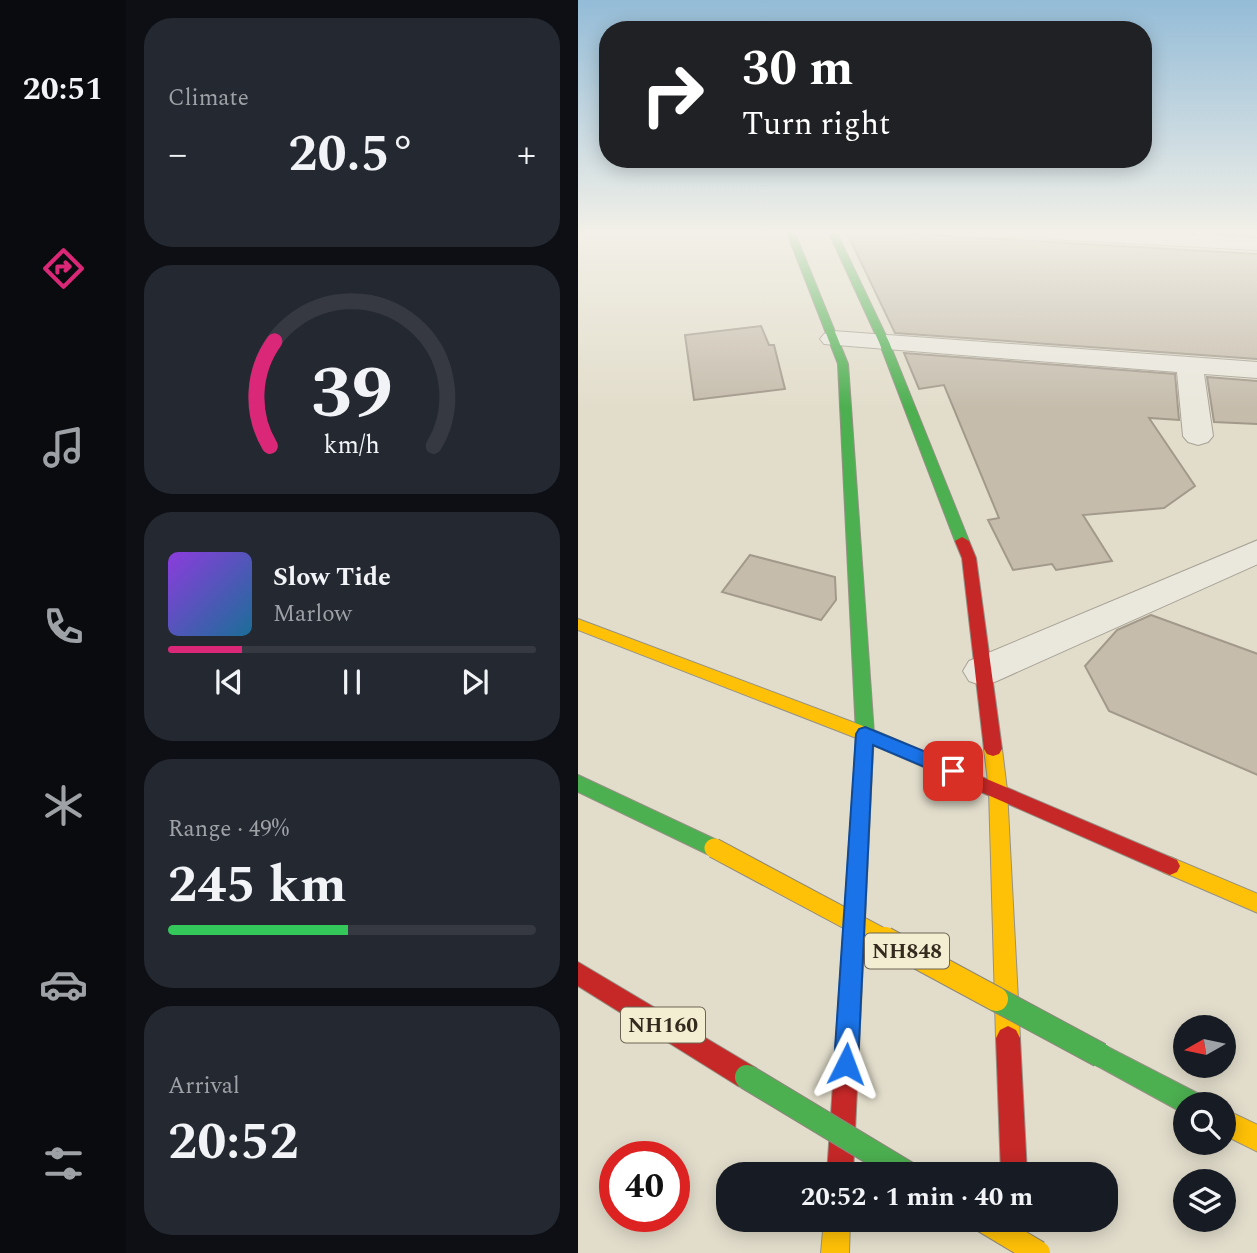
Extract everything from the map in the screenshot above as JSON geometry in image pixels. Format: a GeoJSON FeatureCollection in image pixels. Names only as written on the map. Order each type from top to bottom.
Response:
{"type":"FeatureCollection","features":[{"type":"Feature","properties":{"kind":"main road"},"geometry":{"type":"LineString","coordinates":[[814,291],[843,364],[865,734],[841,1162]]}},
{"type":"Feature","properties":{"kind":"main road"},"geometry":{"type":"LineString","coordinates":[[860,291],[884,342],[969,558],[998,790],[1014,1162]]}},
{"type":"Feature","properties":{"kind":"main road"},"geometry":{"type":"LineString","coordinates":[[578,624],[865,734],[1258,904]]}},
{"type":"Feature","properties":{"kind":"main road","name":"NH848"},"geometry":{"type":"LineString","coordinates":[[578,783],[714,848],[1173,1094]]}},
{"type":"Feature","properties":{"kind":"main road","name":"NH160"},"geometry":{"type":"LineString","coordinates":[[578,973],[888,1162]]}},
{"type":"Feature","properties":{"kind":"main road"},"geometry":{"type":"LineString","coordinates":[[1236,1127],[1258,1139]]}},
{"type":"Feature","properties":{"kind":"main road"},"geometry":{"type":"LineString","coordinates":[[835,1253],[836,1232]]}},
{"type":"Feature","properties":{"kind":"main road"},"geometry":{"type":"LineString","coordinates":[[1003,1232],[1038,1253]]}},
{"type":"Feature","properties":{"kind":"main road"},"geometry":{"type":"LineString","coordinates":[[1016,1232],[1017,1253]]}},
{"type":"Feature","properties":{"kind":"street"},"geometry":{"type":"LineString","coordinates":[[833,339],[1258,370]]}},
{"type":"Feature","properties":{"kind":"street"},"geometry":{"type":"LineString","coordinates":[[1189,364],[1198,436]]}},
{"type":"Feature","properties":{"kind":"street"},"geometry":{"type":"LineString","coordinates":[[983,671],[1258,551]]}},
{"type":"Feature","properties":{"kind":"building"},"geometry":{"type":"Polygon","coordinates":[[[875,291],[1258,291],[1258,359],[895,333],[875,291]]]}},
{"type":"Feature","properties":{"kind":"building"},"geometry":{"type":"Polygon","coordinates":[[[761,326],[769,345],[774,345],[785,389],[694,400],[685,335],[761,326]]]}},
{"type":"Feature","properties":{"kind":"building"},"geometry":{"type":"Polygon","coordinates":[[[904,353],[1175,374],[1179,420],[1149,418],[1195,486],[1164,508],[1083,515],[1112,561],[1056,570],[1052,564],[1013,570],[988,520],[999,518],[944,385],[919,389],[904,353]]]}},
{"type":"Feature","properties":{"kind":"building"},"geometry":{"type":"Polygon","coordinates":[[[1207,377],[1258,381],[1258,424],[1214,422],[1207,377]]]}},
{"type":"Feature","properties":{"kind":"building"},"geometry":{"type":"Polygon","coordinates":[[[750,555],[835,577],[836,600],[821,620],[722,592],[750,555]]]}},
{"type":"Feature","properties":{"kind":"building"},"geometry":{"type":"Polygon","coordinates":[[[1151,615],[1258,654],[1258,775],[1109,711],[1085,666],[1117,630],[1151,615]]]}},
{"type":"Feature","properties":{"kind":"traffic: fast"},"geometry":{"type":"LineString","coordinates":[[814,291],[843,364],[865,734],[863,770]]}},
{"type":"Feature","properties":{"kind":"traffic: fast"},"geometry":{"type":"LineString","coordinates":[[860,291],[884,342],[962,541]]}},
{"type":"Feature","properties":{"kind":"traffic: fast"},"geometry":{"type":"LineString","coordinates":[[578,783],[714,848]]}},
{"type":"Feature","properties":{"kind":"traffic: fast"},"geometry":{"type":"LineString","coordinates":[[996,999],[1100,1055]]}},
{"type":"Feature","properties":{"kind":"traffic: fast"},"geometry":{"type":"LineString","coordinates":[[1100,1055],[1173,1094]]}},
{"type":"Feature","properties":{"kind":"traffic: fast"},"geometry":{"type":"LineString","coordinates":[[747,1077],[888,1162]]}},
{"type":"Feature","properties":{"kind":"traffic: slow"},"geometry":{"type":"LineString","coordinates":[[578,624],[865,734],[956,773]]}},
{"type":"Feature","properties":{"kind":"traffic: slow"},"geometry":{"type":"LineString","coordinates":[[993,749],[998,790],[1008,1038]]}},
{"type":"Feature","properties":{"kind":"traffic: slow"},"geometry":{"type":"LineString","coordinates":[[714,848],[996,999]]}},
{"type":"Feature","properties":{"kind":"traffic: slow"},"geometry":{"type":"LineString","coordinates":[[1170,866],[1258,904]]}},
{"type":"Feature","properties":{"kind":"traffic: slow"},"geometry":{"type":"LineString","coordinates":[[1236,1127],[1258,1139]]}},
{"type":"Feature","properties":{"kind":"traffic: slow"},"geometry":{"type":"LineString","coordinates":[[835,1253],[836,1232]]}},
{"type":"Feature","properties":{"kind":"traffic: slow"},"geometry":{"type":"LineString","coordinates":[[1003,1232],[1038,1253]]}},
{"type":"Feature","properties":{"kind":"traffic: jam"},"geometry":{"type":"LineString","coordinates":[[962,541],[969,558],[993,749]]}},
{"type":"Feature","properties":{"kind":"traffic: jam"},"geometry":{"type":"LineString","coordinates":[[841,1162],[863,770]]}},
{"type":"Feature","properties":{"kind":"traffic: jam"},"geometry":{"type":"LineString","coordinates":[[956,773],[1170,866]]}},
{"type":"Feature","properties":{"kind":"traffic: jam"},"geometry":{"type":"LineString","coordinates":[[578,973],[747,1077]]}},
{"type":"Feature","properties":{"kind":"traffic: jam"},"geometry":{"type":"LineString","coordinates":[[1008,1038],[1013,1162]]}},
{"type":"Feature","properties":{"kind":"route"},"geometry":{"type":"LineString","coordinates":[[846,1064],[865,734],[953,771]]}}]}
